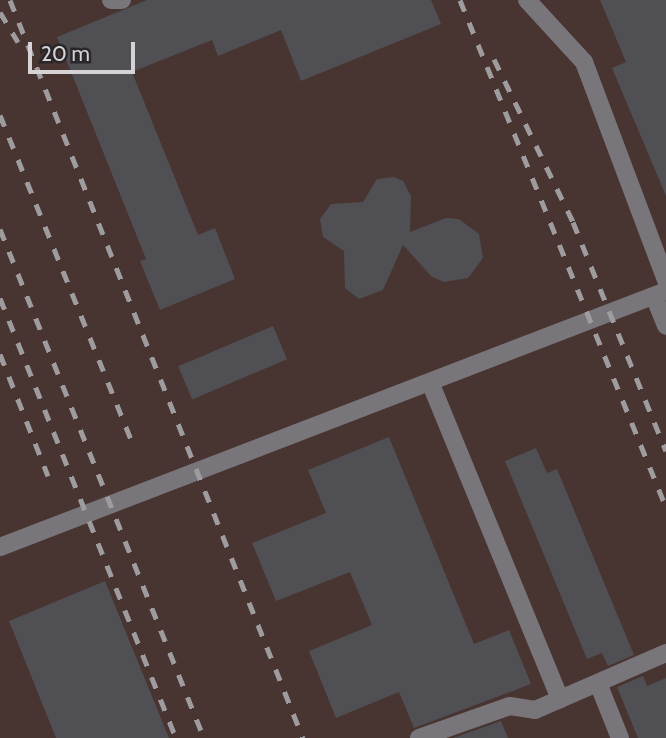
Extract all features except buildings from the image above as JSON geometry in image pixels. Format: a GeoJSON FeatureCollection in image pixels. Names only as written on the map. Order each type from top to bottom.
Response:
{"type":"FeatureCollection","features":[{"type":"Feature","properties":{"kind":"lane"},"geometry":{"type":"LineString","coordinates":[[111,0],[122,0]]}},
{"type":"Feature","properties":{"kind":"lane"},"geometry":{"type":"LineString","coordinates":[[527,0],[584,62],[666,280]]}},
{"type":"Feature","properties":{"kind":"lane"},"geometry":{"type":"LineString","coordinates":[[0,547],[660,294],[666,326]]}},
{"type":"Feature","properties":{"kind":"lane"},"geometry":{"type":"LineString","coordinates":[[430,382],[560,699]]}},
{"type":"Feature","properties":{"kind":"lane"},"geometry":{"type":"LineString","coordinates":[[419,738],[510,706],[536,710],[666,653]]}},
{"type":"Feature","properties":{"kind":"lane"},"geometry":{"type":"LineString","coordinates":[[598,683],[620,738]]}},
{"type":"Feature","properties":{"kind":"shaded area"},"geometry":{"type":"Polygon","coordinates":[[[0,0],[666,0],[666,738],[0,738],[0,0]]]}},
{"type":"Feature","properties":{"kind":"railway"},"geometry":{"type":"LineString","coordinates":[[10,0],[303,738]]}},
{"type":"Feature","properties":{"kind":"railway"},"geometry":{"type":"LineString","coordinates":[[460,0],[666,507]]}},
{"type":"Feature","properties":{"kind":"railway"},"geometry":{"type":"LineString","coordinates":[[0,12],[18,42]]}},
{"type":"Feature","properties":{"kind":"railway"},"geometry":{"type":"LineString","coordinates":[[494,59],[573,222],[666,451]]}},
{"type":"Feature","properties":{"kind":"railway"},"geometry":{"type":"LineString","coordinates":[[0,115],[131,439]]}},
{"type":"Feature","properties":{"kind":"railway"},"geometry":{"type":"LineString","coordinates":[[0,229],[204,738]]}},
{"type":"Feature","properties":{"kind":"railway"},"geometry":{"type":"LineString","coordinates":[[0,298],[176,738]]}},
{"type":"Feature","properties":{"kind":"railway"},"geometry":{"type":"LineString","coordinates":[[0,354],[48,476]]}}]}
